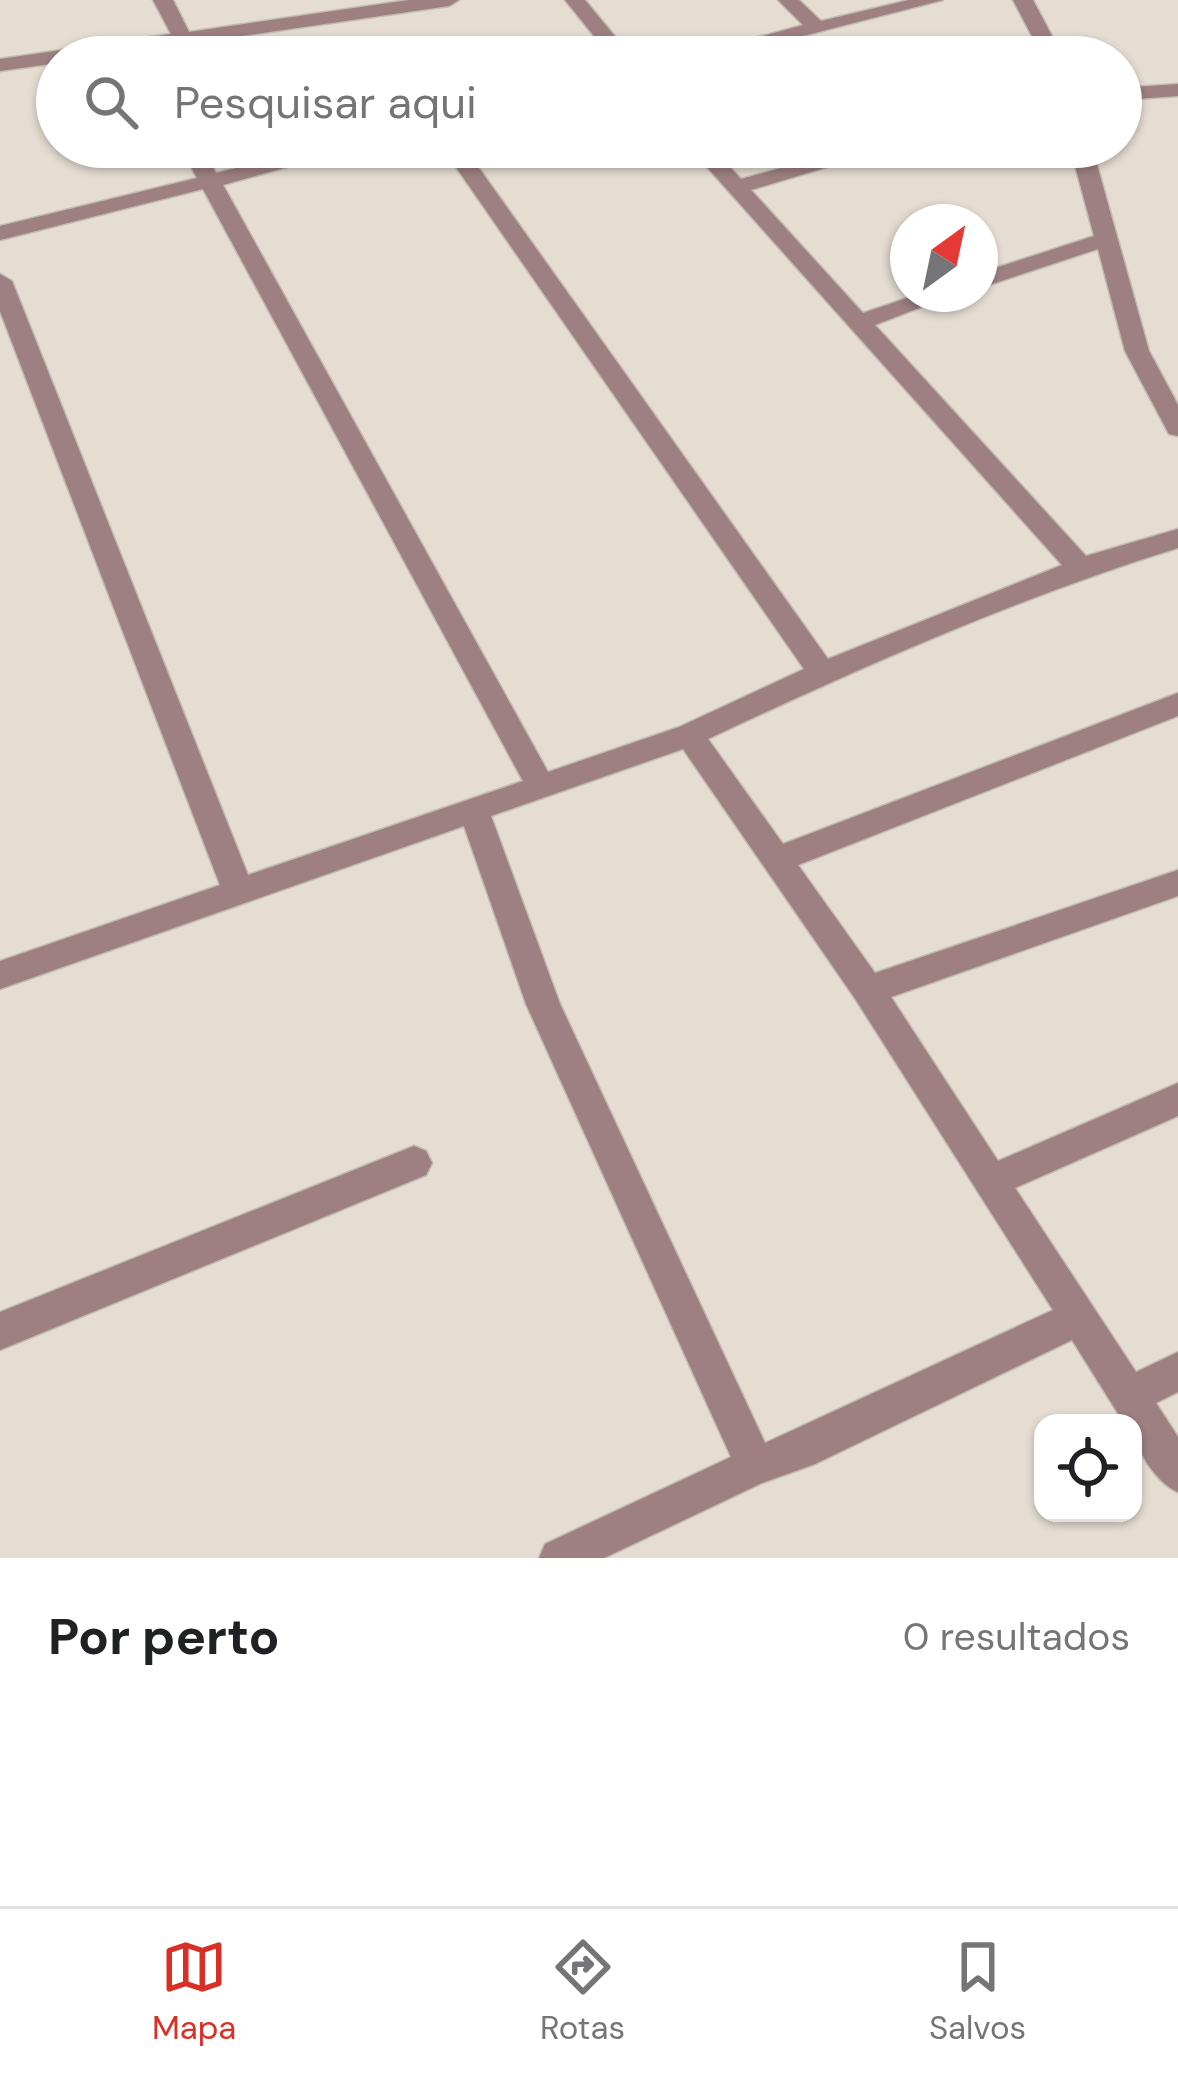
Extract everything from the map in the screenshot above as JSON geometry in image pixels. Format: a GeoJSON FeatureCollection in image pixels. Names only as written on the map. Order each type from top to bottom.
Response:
{"type":"FeatureCollection","features":[{"type":"Feature","properties":{"kind":"street"},"geometry":{"type":"LineString","coordinates":[[163,0],[181,36]]}},
{"type":"Feature","properties":{"kind":"street"},"geometry":{"type":"LineString","coordinates":[[198,36],[333,8],[449,0]]}},
{"type":"Feature","properties":{"kind":"street"},"geometry":{"type":"LineString","coordinates":[[575,0],[605,36]]}},
{"type":"Feature","properties":{"kind":"street"},"geometry":{"type":"LineString","coordinates":[[788,0],[815,26]]}},
{"type":"Feature","properties":{"kind":"street"},"geometry":{"type":"LineString","coordinates":[[777,36],[932,0]]}},
{"type":"Feature","properties":{"kind":"street"},"geometry":{"type":"LineString","coordinates":[[1022,0],[1042,36]]}},
{"type":"Feature","properties":{"kind":"street"},"geometry":{"type":"LineString","coordinates":[[0,64],[36,61]]}},
{"type":"Feature","properties":{"kind":"street"},"geometry":{"type":"LineString","coordinates":[[1142,93],[1178,90]]}},
{"type":"Feature","properties":{"kind":"street"},"geometry":{"type":"LineString","coordinates":[[200,168],[541,786]]}},
{"type":"Feature","properties":{"kind":"street"},"geometry":{"type":"LineString","coordinates":[[0,233],[268,168]]}},
{"type":"Feature","properties":{"kind":"street"},"geometry":{"type":"LineString","coordinates":[[468,168],[821,673]]}},
{"type":"Feature","properties":{"kind":"street"},"geometry":{"type":"LineString","coordinates":[[719,168],[1081,568]]}},
{"type":"Feature","properties":{"kind":"street"},"geometry":{"type":"LineString","coordinates":[[736,187],[806,168]]}},
{"type":"Feature","properties":{"kind":"street"},"geometry":{"type":"LineString","coordinates":[[1086,168],[1137,351],[1178,428]]}},
{"type":"Feature","properties":{"kind":"street"},"geometry":{"type":"LineString","coordinates":[[998,275],[1103,240]]}},
{"type":"Feature","properties":{"kind":"street"},"geometry":{"type":"LineString","coordinates":[[0,280],[238,892]]}},
{"type":"Feature","properties":{"kind":"street"},"geometry":{"type":"LineString","coordinates":[[857,323],[890,312]]}},
{"type":"Feature","properties":{"kind":"street"},"geometry":{"type":"LineString","coordinates":[[0,975],[689,735],[821,673],[1081,568],[1178,538]]}},
{"type":"Feature","properties":{"kind":"street"},"geometry":{"type":"LineString","coordinates":[[776,860],[1178,704]]}},
{"type":"Feature","properties":{"kind":"street"},"geometry":{"type":"LineString","coordinates":[[689,735],[868,990],[1178,1472]]}},
{"type":"Feature","properties":{"kind":"street"},"geometry":{"type":"LineString","coordinates":[[474,810],[543,1004],[755,1466]]}},
{"type":"Feature","properties":{"kind":"street"},"geometry":{"type":"LineString","coordinates":[[868,990],[1178,883]]}},
{"type":"Feature","properties":{"kind":"street"},"geometry":{"type":"LineString","coordinates":[[989,1182],[1178,1099]]}},
{"type":"Feature","properties":{"kind":"street"},"geometry":{"type":"LineString","coordinates":[[0,1330],[414,1163]]}},
{"type":"Feature","properties":{"kind":"street"},"geometry":{"type":"LineString","coordinates":[[559,1558],[755,1466],[801,1450],[1077,1318]]}},
{"type":"Feature","properties":{"kind":"street"},"geometry":{"type":"LineString","coordinates":[[1128,1397],[1178,1371]]}}]}
